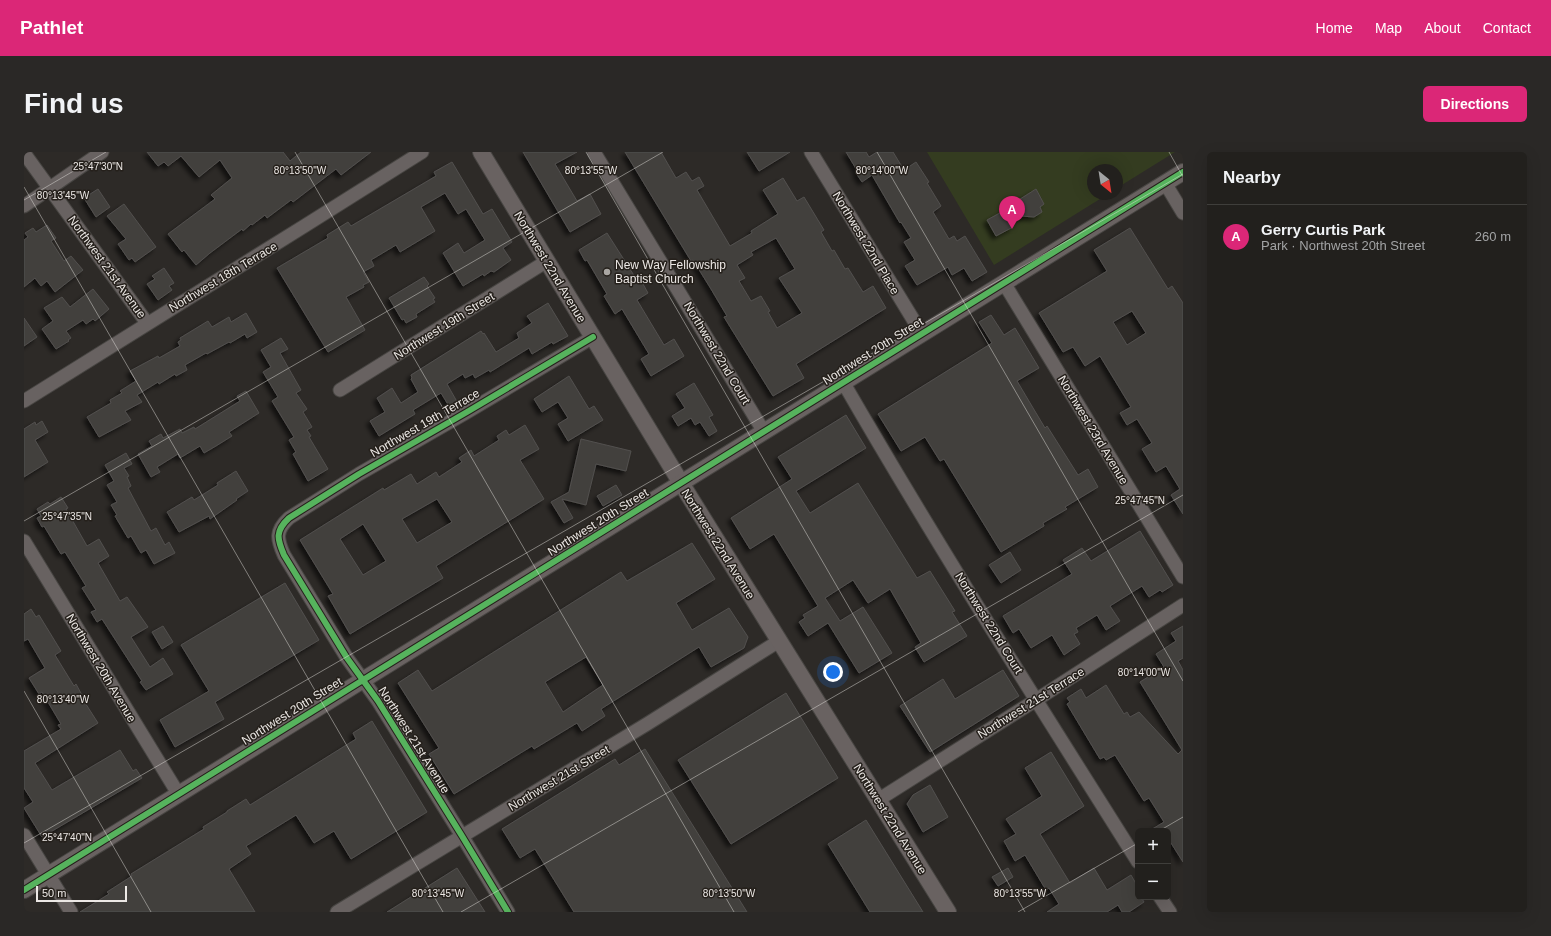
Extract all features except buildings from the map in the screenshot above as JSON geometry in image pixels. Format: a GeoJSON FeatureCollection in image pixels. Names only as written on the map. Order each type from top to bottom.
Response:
{"type":"FeatureCollection","features":[{"type":"Feature","properties":{"kind":"main road","name":"Northwest 22nd Avenue"},"geometry":{"type":"LineString","coordinates":[[481,152],[681,483],[948,912]]}},
{"type":"Feature","properties":{"kind":"main road","name":"Northwest 20th Street"},"geometry":{"type":"LineString","coordinates":[[24,890],[1183,172]]}},
{"type":"Feature","properties":{"kind":"street"},"geometry":{"type":"LineString","coordinates":[[24,206],[102,152]]}},
{"type":"Feature","properties":{"kind":"street","name":"Northwest 18th Terrace"},"geometry":{"type":"LineString","coordinates":[[24,400],[422,152]]}},
{"type":"Feature","properties":{"kind":"street","name":"Northwest 22nd Court"},"geometry":{"type":"LineString","coordinates":[[594,152],[764,432]]}},
{"type":"Feature","properties":{"kind":"street","name":"Northwest 22nd Place"},"geometry":{"type":"LineString","coordinates":[[811,152],[922,334]]}},
{"type":"Feature","properties":{"kind":"street","name":"Northwest 21st Avenue"},"geometry":{"type":"LineString","coordinates":[[24,153],[147,323]]}},
{"type":"Feature","properties":{"kind":"street"},"geometry":{"type":"LineString","coordinates":[[1165,183],[1183,213]]}},
{"type":"Feature","properties":{"kind":"street","name":"Northwest 19th Street"},"geometry":{"type":"LineString","coordinates":[[340,390],[547,261]]}},
{"type":"Feature","properties":{"kind":"street","name":"Northwest 23rd Avenue"},"geometry":{"type":"LineString","coordinates":[[1004,283],[1183,577]]}},
{"type":"Feature","properties":{"kind":"street","name":"Northwest 19th Terrace"},"geometry":{"type":"LineString","coordinates":[[278,538],[279,530],[282,524],[289,518],[358,474],[468,412],[593,337]]}},
{"type":"Feature","properties":{"kind":"street","name":"Northwest 22nd Court"},"geometry":{"type":"LineString","coordinates":[[843,382],[893,469],[1135,857]]}},
{"type":"Feature","properties":{"kind":"street","name":"Northwest 21st Avenue"},"geometry":{"type":"LineString","coordinates":[[278,538],[284,555],[347,658],[363,680],[462,836],[508,912]]}},
{"type":"Feature","properties":{"kind":"street","name":"Northwest 20th Avenue"},"geometry":{"type":"LineString","coordinates":[[24,541],[179,795]]}},
{"type":"Feature","properties":{"kind":"street","name":"Northwest 21st Terrace"},"geometry":{"type":"LineString","coordinates":[[878,800],[1183,605]]}},
{"type":"Feature","properties":{"kind":"street","name":"Northwest 21st Street"},"geometry":{"type":"LineString","coordinates":[[338,912],[779,642]]}},
{"type":"Feature","properties":{"kind":"street"},"geometry":{"type":"LineString","coordinates":[[24,835],[71,912]]}},
{"type":"Feature","properties":{"kind":"street"},"geometry":{"type":"LineString","coordinates":[[1162,900],[1170,912]]}},
{"type":"Feature","properties":{"kind":"green space"},"geometry":{"type":"Polygon","coordinates":[[[927,152],[1175,152],[1123,184],[1123,164],[1087,164],[1087,200],[1098,200],[994,265],[927,152]]]}},
{"type":"Feature","properties":{"kind":"cycle path"},"geometry":{"type":"LineString","coordinates":[[24,890],[1183,172]]}},
{"type":"Feature","properties":{"kind":"cycle path"},"geometry":{"type":"LineString","coordinates":[[508,912],[378,701],[347,658],[284,555],[279,540],[279,531],[289,518],[359,474],[593,337]]}},
{"type":"Feature","properties":{"kind":"place","name":"Gerry Curtis Park"},"geometry":{"type":"Point","coordinates":[1012,229]}},
{"type":"Feature","properties":{"kind":"place","name":"New Way Fellowship Baptist Church"},"geometry":{"type":"Point","coordinates":[607,272]}}]}
